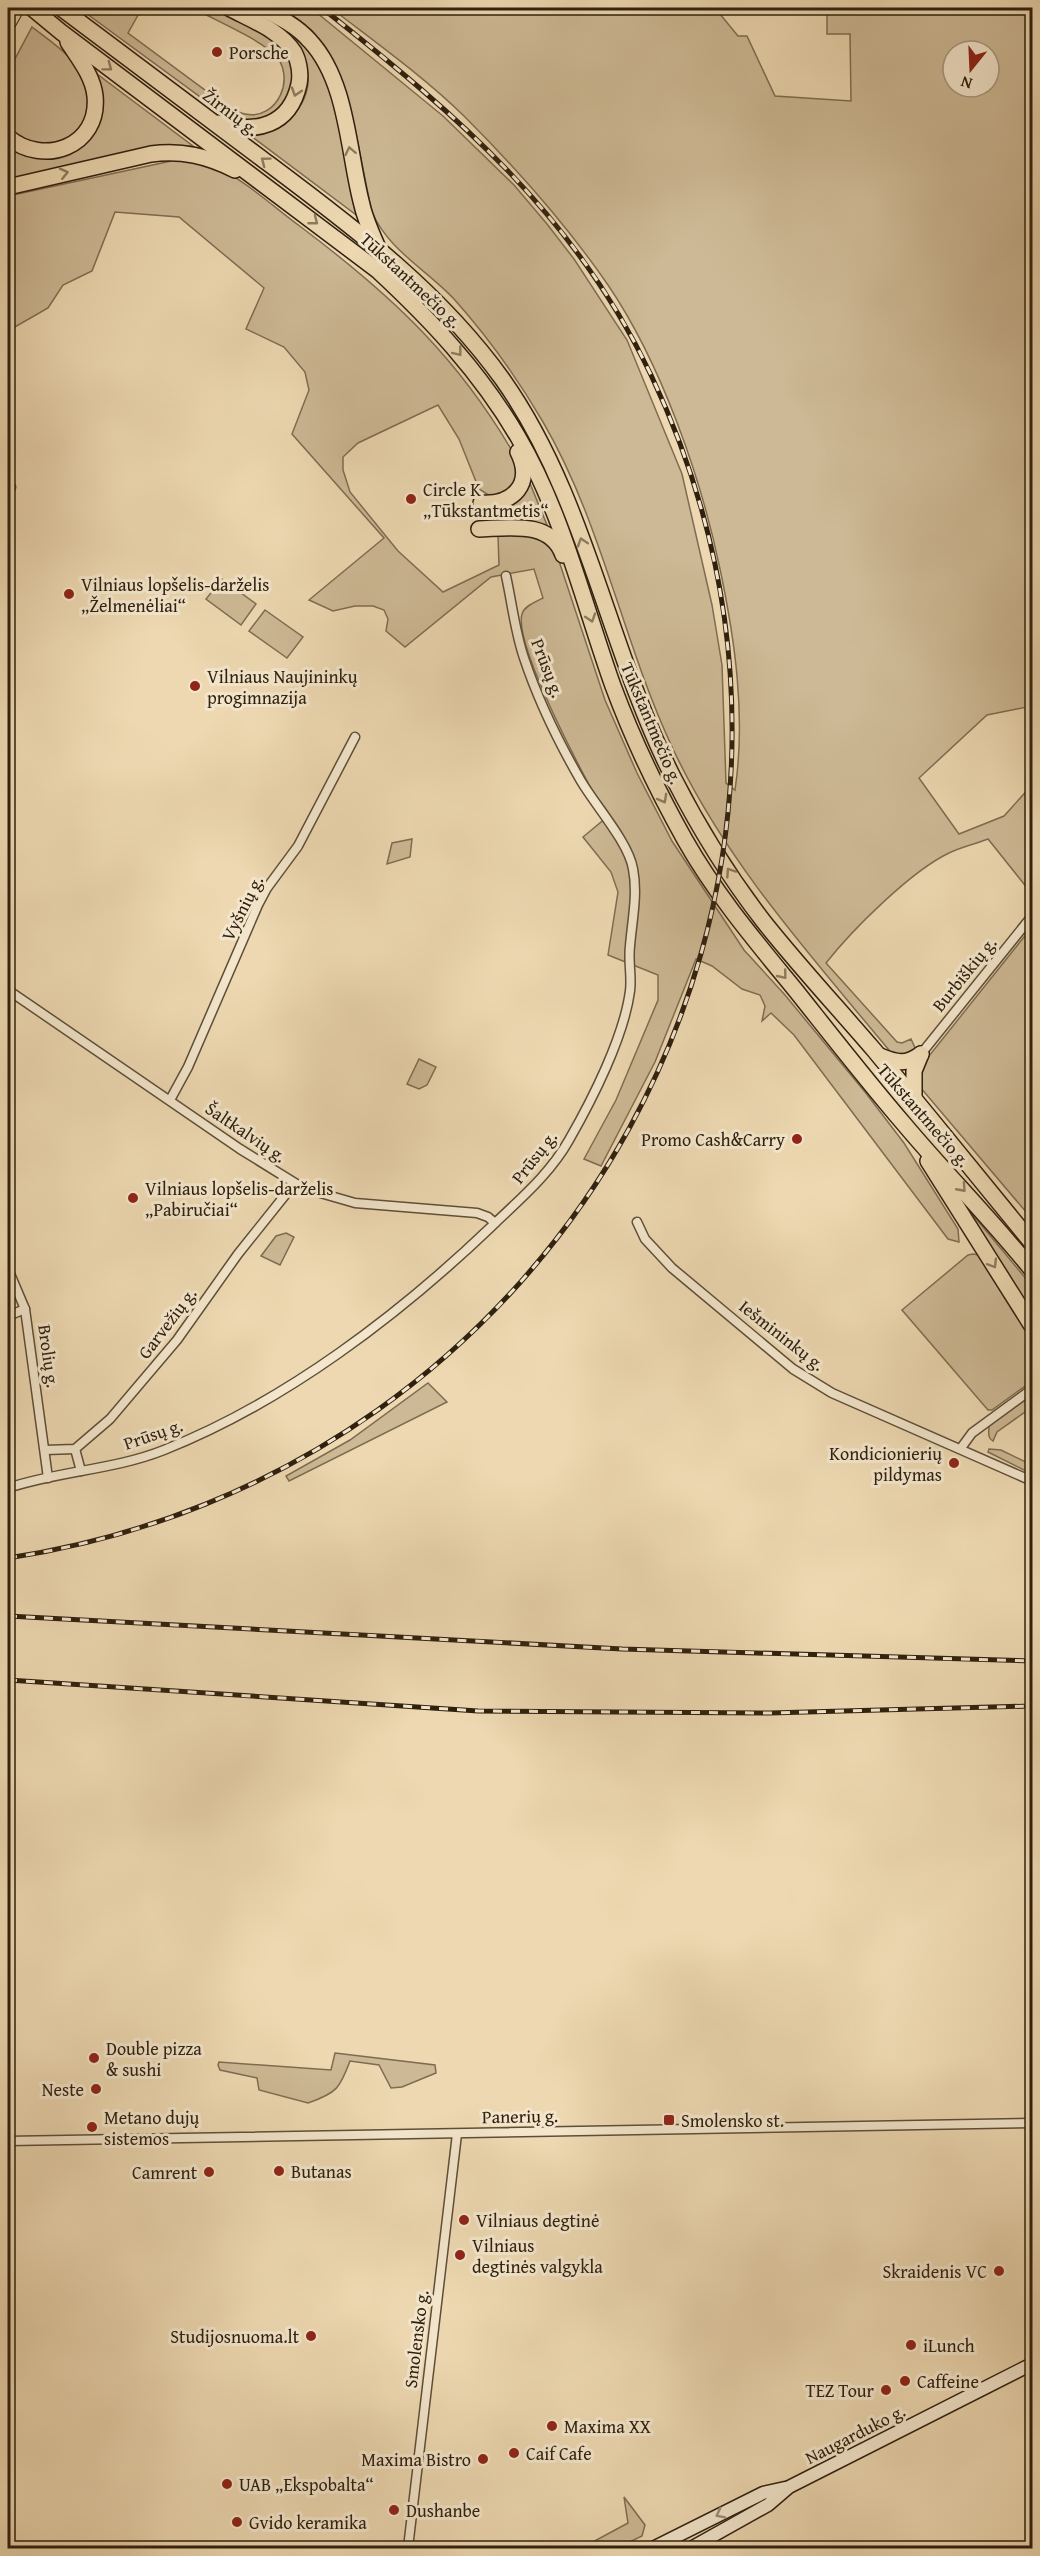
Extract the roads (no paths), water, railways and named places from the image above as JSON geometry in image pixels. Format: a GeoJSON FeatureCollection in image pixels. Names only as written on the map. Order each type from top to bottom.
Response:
{"type":"FeatureCollection","features":[{"type":"Feature","properties":{"kind":"highway","name":"Žirnių g."},"geometry":{"type":"LineString","coordinates":[[32,8],[267,186]]}},
{"type":"Feature","properties":{"kind":"highway","name":"Žirnių g."},"geometry":{"type":"LineString","coordinates":[[61,8],[378,248]]}},
{"type":"Feature","properties":{"kind":"highway"},"geometry":{"type":"LineString","coordinates":[[210,120],[234,127],[248,128],[269,123],[282,116],[291,105],[300,79],[296,55],[287,43],[271,31],[229,8]]}},
{"type":"Feature","properties":{"kind":"highway"},"geometry":{"type":"LineString","coordinates":[[261,8],[298,29],[311,42],[329,69],[338,89],[362,207],[378,248]]}},
{"type":"Feature","properties":{"kind":"highway"},"geometry":{"type":"LineString","coordinates":[[8,137],[19,146],[42,152],[68,146],[80,138],[87,128],[94,112],[93,84],[62,32]]}},
{"type":"Feature","properties":{"kind":"highway"},"geometry":{"type":"LineString","coordinates":[[8,187],[151,154],[170,152],[213,159],[267,186]]}},
{"type":"Feature","properties":{"kind":"highway","name":"Tūkstantmečio g."},"geometry":{"type":"LineString","coordinates":[[267,186],[377,270],[417,307],[455,347],[494,400],[518,437],[537,474],[561,531],[613,686],[637,748],[687,844],[746,930],[905,1126],[994,1223],[1032,1270]]}},
{"type":"Feature","properties":{"kind":"highway","name":"Tūkstantmečio g."},"geometry":{"type":"LineString","coordinates":[[378,248],[427,292],[468,337],[503,380],[532,426],[577,525],[630,680],[676,782],[707,836],[763,920],[878,1055],[1032,1243]]}},
{"type":"Feature","properties":{"kind":"highway"},"geometry":{"type":"LineString","coordinates":[[481,503],[498,503],[510,498],[520,484],[523,474],[522,460],[494,400]]}},
{"type":"Feature","properties":{"kind":"highway"},"geometry":{"type":"LineString","coordinates":[[479,529],[520,528],[547,533],[556,541],[568,571],[582,592]]}},
{"type":"Feature","properties":{"kind":"highway"},"geometry":{"type":"LineString","coordinates":[[878,1055],[896,1062],[909,1063],[921,1054]]}},
{"type":"Feature","properties":{"kind":"highway"},"geometry":{"type":"LineString","coordinates":[[914,1099],[914,1071],[921,1054]]}},
{"type":"Feature","properties":{"kind":"highway"},"geometry":{"type":"LineString","coordinates":[[905,1126],[1032,1326]]}},
{"type":"Feature","properties":{"kind":"highway"},"geometry":{"type":"LineString","coordinates":[[1005,1210],[1018,1220],[1032,1226]]}},
{"type":"Feature","properties":{"kind":"main road"},"geometry":{"type":"LineString","coordinates":[[8,24],[17,8]]}},
{"type":"Feature","properties":{"kind":"main road","name":"Naugarduko g."},"geometry":{"type":"LineString","coordinates":[[691,2548],[768,2505],[789,2487],[1032,2364]]}},
{"type":"Feature","properties":{"kind":"main road","name":"Naugarduko g."},"geometry":{"type":"LineString","coordinates":[[653,2548],[763,2493],[789,2487]]}},
{"type":"Feature","properties":{"kind":"street","name":"Prūsų g."},"geometry":{"type":"LineString","coordinates":[[8,1488],[162,1451],[235,1418],[270,1398],[308,1374],[452,1264],[528,1193],[550,1168],[569,1140],[612,1052],[631,989],[629,954],[635,894],[631,860],[581,781],[550,722],[524,658],[506,576]]}},
{"type":"Feature","properties":{"kind":"street","name":"Vyšnių g."},"geometry":{"type":"LineString","coordinates":[[170,1100],[188,1067],[258,905],[267,888],[298,846],[354,737]]}},
{"type":"Feature","properties":{"kind":"street","name":"Burbiškių g."},"geometry":{"type":"LineString","coordinates":[[921,1054],[1032,916]]}},
{"type":"Feature","properties":{"kind":"street","name":"Šaltkalvių g."},"geometry":{"type":"LineString","coordinates":[[8,990],[294,1184],[317,1194],[355,1203],[477,1213],[488,1216],[495,1223]]}},
{"type":"Feature","properties":{"kind":"street","name":"Garvežių g."},"geometry":{"type":"LineString","coordinates":[[75,1449],[110,1419],[158,1363],[238,1254],[294,1184]]}},
{"type":"Feature","properties":{"kind":"street","name":"Iešmininkų g."},"geometry":{"type":"LineString","coordinates":[[638,1222],[645,1239],[672,1268],[793,1369],[832,1393],[1032,1481]]}},
{"type":"Feature","properties":{"kind":"street","name":"Brolių g."},"geometry":{"type":"LineString","coordinates":[[8,1269],[25,1308],[48,1478]]}},
{"type":"Feature","properties":{"kind":"street"},"geometry":{"type":"LineString","coordinates":[[8,1316],[25,1308]]}},
{"type":"Feature","properties":{"kind":"street"},"geometry":{"type":"LineString","coordinates":[[961,1448],[972,1432],[1032,1389]]}},
{"type":"Feature","properties":{"kind":"street"},"geometry":{"type":"LineString","coordinates":[[45,1450],[75,1449],[81,1471]]}},
{"type":"Feature","properties":{"kind":"street","name":"Panerių g."},"geometry":{"type":"LineString","coordinates":[[8,2141],[1032,2123]]}},
{"type":"Feature","properties":{"kind":"street","name":"Smolensko g."},"geometry":{"type":"LineString","coordinates":[[408,2548],[457,2134]]}},
{"type":"Feature","properties":{"kind":"railway"},"geometry":{"type":"LineString","coordinates":[[8,1558],[206,1504],[378,1410],[520,1282],[630,1128],[701,953],[731,765],[716,570],[651,375],[621,318],[587,265],[509,172],[420,88],[322,8]]}},
{"type":"Feature","properties":{"kind":"railway"},"geometry":{"type":"LineString","coordinates":[[8,1616],[622,1649],[1032,1661]]}},
{"type":"Feature","properties":{"kind":"railway"},"geometry":{"type":"LineString","coordinates":[[8,1680],[478,1711],[770,1713],[1032,1706]]}},
{"type":"Feature","properties":{"kind":"place","name":"Porsche"},"geometry":{"type":"Point","coordinates":[217,52]}},
{"type":"Feature","properties":{"kind":"place","name":"Circle K „Tūkstantmetis“"},"geometry":{"type":"Point","coordinates":[411,499]}},
{"type":"Feature","properties":{"kind":"place","name":"Vilniaus lopšelis-darželis „Želmenėliai“"},"geometry":{"type":"Point","coordinates":[69,594]}},
{"type":"Feature","properties":{"kind":"place","name":"Vilniaus Naujininkų progimnazija"},"geometry":{"type":"Point","coordinates":[195,686]}},
{"type":"Feature","properties":{"kind":"place","name":"Promo Cash&Carry"},"geometry":{"type":"Point","coordinates":[797,1139]}},
{"type":"Feature","properties":{"kind":"place","name":"Vilniaus lopšelis-darželis „Pabiručiai“"},"geometry":{"type":"Point","coordinates":[133,1198]}},
{"type":"Feature","properties":{"kind":"place","name":"Kondicionierių pildymas"},"geometry":{"type":"Point","coordinates":[954,1463]}},
{"type":"Feature","properties":{"kind":"place","name":"Double pizza & sushi"},"geometry":{"type":"Point","coordinates":[94,2058]}},
{"type":"Feature","properties":{"kind":"place","name":"Neste"},"geometry":{"type":"Point","coordinates":[96,2089]}},
{"type":"Feature","properties":{"kind":"place","name":"Smolensko st."},"geometry":{"type":"Point","coordinates":[669,2120]}},
{"type":"Feature","properties":{"kind":"place","name":"Metano dujų sistemos"},"geometry":{"type":"Point","coordinates":[92,2127]}},
{"type":"Feature","properties":{"kind":"place","name":"Butanas"},"geometry":{"type":"Point","coordinates":[279,2171]}},
{"type":"Feature","properties":{"kind":"place","name":"Camrent"},"geometry":{"type":"Point","coordinates":[209,2172]}},
{"type":"Feature","properties":{"kind":"place","name":"Vilniaus degtinė"},"geometry":{"type":"Point","coordinates":[464,2220]}},
{"type":"Feature","properties":{"kind":"place","name":"Vilniaus degtinės valgykla"},"geometry":{"type":"Point","coordinates":[460,2255]}},
{"type":"Feature","properties":{"kind":"place","name":"Skraidenis VC"},"geometry":{"type":"Point","coordinates":[999,2271]}},
{"type":"Feature","properties":{"kind":"place","name":"Studijosnuoma.lt"},"geometry":{"type":"Point","coordinates":[311,2336]}},
{"type":"Feature","properties":{"kind":"place","name":"iLunch"},"geometry":{"type":"Point","coordinates":[911,2345]}},
{"type":"Feature","properties":{"kind":"place","name":"Caffeine"},"geometry":{"type":"Point","coordinates":[905,2381]}},
{"type":"Feature","properties":{"kind":"place","name":"TEZ Tour"},"geometry":{"type":"Point","coordinates":[886,2390]}},
{"type":"Feature","properties":{"kind":"place","name":"Maxima XX"},"geometry":{"type":"Point","coordinates":[552,2426]}},
{"type":"Feature","properties":{"kind":"place","name":"Caif Cafe"},"geometry":{"type":"Point","coordinates":[514,2453]}},
{"type":"Feature","properties":{"kind":"place","name":"Maxima Bistro"},"geometry":{"type":"Point","coordinates":[483,2459]}},
{"type":"Feature","properties":{"kind":"place","name":"UAB „Ekspobalta“"},"geometry":{"type":"Point","coordinates":[227,2484]}},
{"type":"Feature","properties":{"kind":"place","name":"Dushanbe"},"geometry":{"type":"Point","coordinates":[394,2510]}},
{"type":"Feature","properties":{"kind":"place","name":"Gvido keramika"},"geometry":{"type":"Point","coordinates":[237,2522]}}]}
